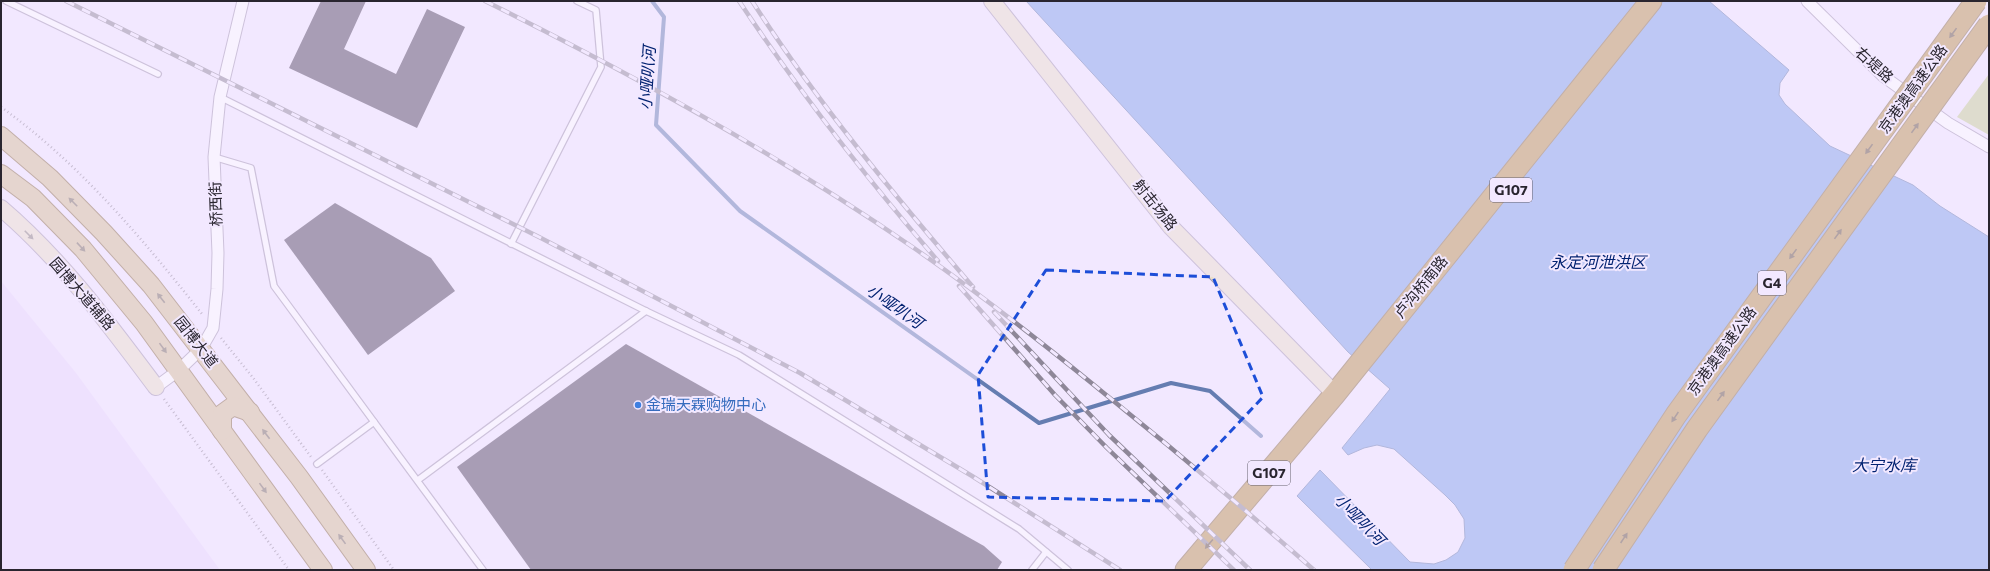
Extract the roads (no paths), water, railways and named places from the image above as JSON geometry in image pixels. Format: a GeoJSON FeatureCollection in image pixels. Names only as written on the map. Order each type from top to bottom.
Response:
{"type":"FeatureCollection","features":[{"type":"Feature","properties":{"kind":"highway","name":"卢沟桥南路"},"geometry":{"type":"LineString","coordinates":[[1206,570],[1354,377],[1651,1]]}},
{"type":"Feature","properties":{"kind":"highway","name":"卢沟桥南路"},"geometry":{"type":"LineString","coordinates":[[1186,570],[1335,394],[1354,377],[1664,1]]}},
{"type":"Feature","properties":{"kind":"highway","name":"京港澳高速公路"},"geometry":{"type":"LineString","coordinates":[[1574,570],[1676,415],[1976,1]]}},
{"type":"Feature","properties":{"kind":"highway","name":"京港澳高速公路"},"geometry":{"type":"LineString","coordinates":[[1603,570],[1697,429],[1989,25]]}},
{"type":"Feature","properties":{"kind":"main road","name":"园博大道"},"geometry":{"type":"LineString","coordinates":[[1,136],[50,178],[104,232],[150,285],[250,412],[366,570]]}},
{"type":"Feature","properties":{"kind":"main road","name":"园博大道"},"geometry":{"type":"LineString","coordinates":[[1,174],[33,198],[83,249],[144,323],[323,570]]}},
{"type":"Feature","properties":{"kind":"main road"},"geometry":{"type":"LineString","coordinates":[[222,430],[222,414],[233,406],[250,412]]}},
{"type":"Feature","properties":{"kind":"street","name":"桥西街"},"geometry":{"type":"LineString","coordinates":[[156,387],[179,370],[201,349],[213,328],[217,289],[218,253],[214,157],[220,97],[243,1]]}},
{"type":"Feature","properties":{"kind":"street","name":"射击场路"},"geometry":{"type":"LineString","coordinates":[[992,1],[1171,227],[1335,394]]}},
{"type":"Feature","properties":{"kind":"street","name":"右堤路"},"geometry":{"type":"LineString","coordinates":[[1807,1],[1883,76],[1948,123],[1989,147]]}},
{"type":"Feature","properties":{"kind":"street","name":"园博大道辅路"},"geometry":{"type":"LineString","coordinates":[[1,208],[51,257],[98,309],[156,387]]}},
{"type":"Feature","properties":{"kind":"lane"},"geometry":{"type":"LineString","coordinates":[[6,1],[158,74]]}},
{"type":"Feature","properties":{"kind":"lane"},"geometry":{"type":"LineString","coordinates":[[511,244],[601,67],[596,10],[577,1]]}},
{"type":"Feature","properties":{"kind":"lane"},"geometry":{"type":"LineString","coordinates":[[220,97],[511,244],[738,355],[1019,529],[1068,570]]}},
{"type":"Feature","properties":{"kind":"lane"},"geometry":{"type":"LineString","coordinates":[[214,157],[251,168],[274,286],[484,570]]}},
{"type":"Feature","properties":{"kind":"lane"},"geometry":{"type":"LineString","coordinates":[[418,480],[646,311]]}},
{"type":"Feature","properties":{"kind":"lane"},"geometry":{"type":"LineString","coordinates":[[317,464],[374,422]]}},
{"type":"Feature","properties":{"kind":"lane"},"geometry":{"type":"LineString","coordinates":[[1032,570],[1046,552]]}},
{"type":"Feature","properties":{"kind":"water","name":"永定河泄洪区"},"geometry":{"type":"Polygon","coordinates":[[[1026,1],[1709,1],[1789,70],[1780,83],[1779,95],[1785,104],[1830,146],[1913,185],[1940,206],[1989,237],[1989,570],[1372,570],[1297,496],[1320,470],[1410,562],[1434,564],[1446,560],[1458,552],[1465,538],[1464,519],[1455,505],[1394,449],[1377,445],[1364,448],[1348,455],[1342,448],[1390,389],[1348,352],[1026,1]]]}},
{"type":"Feature","properties":{"kind":"waterway","name":"小哑叭河"},"geometry":{"type":"LineString","coordinates":[[652,1],[664,17],[656,125],[740,211],[1039,423],[1171,383],[1210,391],[1261,436]]}},
{"type":"Feature","properties":{"kind":"railway"},"geometry":{"type":"LineString","coordinates":[[66,1],[539,237],[800,373],[972,476],[1120,570]]}},
{"type":"Feature","properties":{"kind":"railway"},"geometry":{"type":"LineString","coordinates":[[485,1],[649,86],[756,147],[860,212],[911,246],[979,295],[1067,363],[1146,427],[1314,570]]}},
{"type":"Feature","properties":{"kind":"railway"},"geometry":{"type":"LineString","coordinates":[[739,1],[785,68],[834,134],[938,261]]}},
{"type":"Feature","properties":{"kind":"railway"},"geometry":{"type":"LineString","coordinates":[[752,1],[777,39],[830,112],[886,183],[973,287]]}},
{"type":"Feature","properties":{"kind":"railway"},"geometry":{"type":"LineString","coordinates":[[959,286],[1055,395],[1107,448],[1234,570]]}},
{"type":"Feature","properties":{"kind":"railway"},"geometry":{"type":"LineString","coordinates":[[994,312],[1109,435],[1250,570]]}},
{"type":"Feature","properties":{"kind":"place","name":"金瑞天霖购物中心"},"geometry":{"type":"Point","coordinates":[638,405]}},
{"type":"Feature","properties":{"kind":"water label","name":"大宁水库"},"geometry":{"type":"Point","coordinates":[1884,465]}}]}
